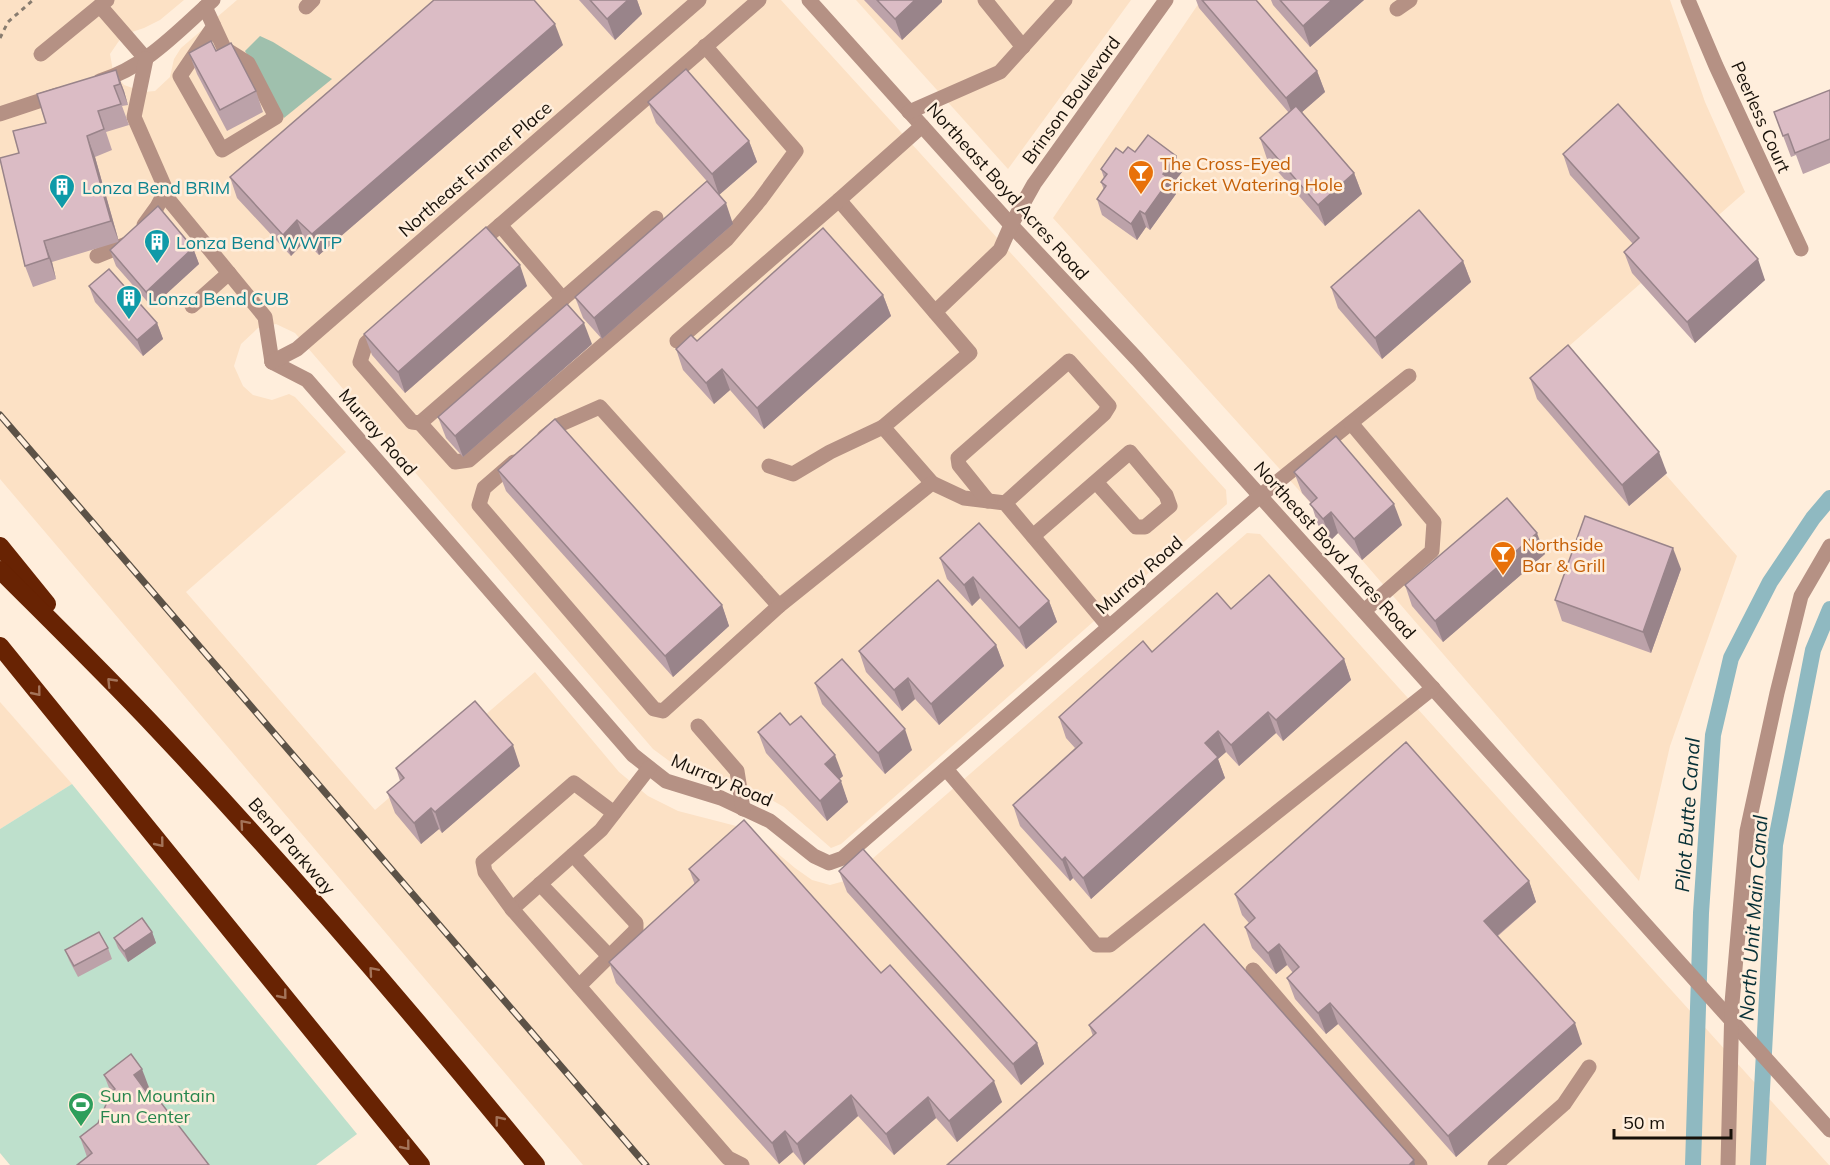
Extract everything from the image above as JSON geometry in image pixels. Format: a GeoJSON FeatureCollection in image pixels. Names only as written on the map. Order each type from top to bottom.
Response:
{"type":"FeatureCollection","features":[{"type":"Feature","properties":{"kind":"highway"},"geometry":{"type":"LineString","coordinates":[[0,546],[31,582],[83,654]]}},
{"type":"Feature","properties":{"kind":"highway","name":"Bend Parkway"},"geometry":{"type":"LineString","coordinates":[[0,570],[232,810],[464,1077],[536,1165]]}},
{"type":"Feature","properties":{"kind":"highway"},"geometry":{"type":"LineString","coordinates":[[0,646],[421,1165]]}},
{"type":"Feature","properties":{"kind":"street","name":"Northeast Funner Place"},"geometry":{"type":"LineString","coordinates":[[272,362],[297,349],[699,0]]}},
{"type":"Feature","properties":{"kind":"street"},"geometry":{"type":"LineString","coordinates":[[464,256],[759,0]]}},
{"type":"Feature","properties":{"kind":"street","name":"Northeast Boyd Acres Road"},"geometry":{"type":"LineString","coordinates":[[809,0],[1011,225],[1137,359],[1830,1130]]}},
{"type":"Feature","properties":{"kind":"street"},"geometry":{"type":"LineString","coordinates":[[985,0],[1023,47]]}},
{"type":"Feature","properties":{"kind":"street"},"geometry":{"type":"LineString","coordinates":[[909,111],[1000,72],[1065,0]]}},
{"type":"Feature","properties":{"kind":"street","name":"Brinson Boulevard"},"geometry":{"type":"LineString","coordinates":[[935,312],[999,250],[1034,184],[1166,0]]}},
{"type":"Feature","properties":{"kind":"street"},"geometry":{"type":"LineString","coordinates":[[1397,9],[1410,0]]}},
{"type":"Feature","properties":{"kind":"street","name":"Peerless Court"},"geometry":{"type":"LineString","coordinates":[[1688,0],[1802,249]]}},
{"type":"Feature","properties":{"kind":"street"},"geometry":{"type":"LineString","coordinates":[[41,54],[104,3],[146,59],[134,117],[166,190],[157,207],[131,243],[97,256]]}},
{"type":"Feature","properties":{"kind":"street"},"geometry":{"type":"LineString","coordinates":[[87,85],[119,75],[146,59],[209,4],[214,26],[225,48],[248,63],[276,117],[222,150],[180,76],[214,26]]}},
{"type":"Feature","properties":{"kind":"street"},"geometry":{"type":"LineString","coordinates":[[420,423],[455,462],[469,460],[727,239],[760,200],[796,151],[705,46]]}},
{"type":"Feature","properties":{"kind":"street"},"geometry":{"type":"LineString","coordinates":[[0,114],[66,92]]}},
{"type":"Feature","properties":{"kind":"street"},"geometry":{"type":"LineString","coordinates":[[677,340],[922,126]]}},
{"type":"Feature","properties":{"kind":"street"},"geometry":{"type":"LineString","coordinates":[[164,194],[265,316],[272,362]]}},
{"type":"Feature","properties":{"kind":"street"},"geometry":{"type":"LineString","coordinates":[[769,466],[793,474],[830,452],[883,427],[970,353],[839,200]]}},
{"type":"Feature","properties":{"kind":"street"},"geometry":{"type":"LineString","coordinates":[[393,319],[366,343],[360,362],[412,423],[420,423],[656,218]]}},
{"type":"Feature","properties":{"kind":"street"},"geometry":{"type":"LineString","coordinates":[[500,225],[563,299]]}},
{"type":"Feature","properties":{"kind":"street"},"geometry":{"type":"LineString","coordinates":[[192,306],[229,273]]}},
{"type":"Feature","properties":{"kind":"street"},"geometry":{"type":"LineString","coordinates":[[988,501],[958,465],[958,458],[1069,361],[1109,406],[1104,414],[1005,503]]}},
{"type":"Feature","properties":{"kind":"street","name":"Murray Road"},"geometry":{"type":"LineString","coordinates":[[272,362],[307,380],[633,755],[666,782],[721,798],[770,821],[814,856],[830,863],[843,858],[1260,496],[1409,376]]}},
{"type":"Feature","properties":{"kind":"street"},"geometry":{"type":"LineString","coordinates":[[779,606],[600,407],[559,424],[484,488],[479,505],[654,710],[663,711],[779,606],[932,483]]}},
{"type":"Feature","properties":{"kind":"street"},"geometry":{"type":"LineString","coordinates":[[1351,423],[1434,522],[1432,551],[1364,611]]}},
{"type":"Feature","properties":{"kind":"street"},"geometry":{"type":"LineString","coordinates":[[883,427],[932,483],[964,498],[1005,503],[1109,627]]}},
{"type":"Feature","properties":{"kind":"street"},"geometry":{"type":"LineString","coordinates":[[1033,536],[1130,452],[1166,495],[1170,506],[1145,527],[1136,527],[1096,482]]}},
{"type":"Feature","properties":{"kind":"street"},"geometry":{"type":"LineString","coordinates":[[1728,1165],[1732,1020],[1747,831],[1801,596],[1830,546]]}},
{"type":"Feature","properties":{"kind":"street"},"geometry":{"type":"LineString","coordinates":[[946,769],[1096,945],[1110,945],[1433,688]]}},
{"type":"Feature","properties":{"kind":"street"},"geometry":{"type":"LineString","coordinates":[[698,726],[737,771],[743,809]]}},
{"type":"Feature","properties":{"kind":"street"},"geometry":{"type":"LineString","coordinates":[[512,909],[601,830],[649,768]]}},
{"type":"Feature","properties":{"kind":"street"},"geometry":{"type":"LineString","coordinates":[[614,813],[574,783],[483,862],[484,872],[512,909],[728,1158],[742,1165]]}},
{"type":"Feature","properties":{"kind":"street"},"geometry":{"type":"LineString","coordinates":[[573,855],[636,923],[636,930],[579,986]]}},
{"type":"Feature","properties":{"kind":"street"},"geometry":{"type":"LineString","coordinates":[[540,884],[609,956]]}},
{"type":"Feature","properties":{"kind":"street"},"geometry":{"type":"LineString","coordinates":[[1253,970],[1420,1165]]}},
{"type":"Feature","properties":{"kind":"street"},"geometry":{"type":"LineString","coordinates":[[1495,1165],[1564,1104],[1589,1067]]}},
{"type":"Feature","properties":{"kind":"path"},"geometry":{"type":"LineString","coordinates":[[0,38],[8,22],[33,0]]}},
{"type":"Feature","properties":{"kind":"shaded area"},"geometry":{"type":"Polygon","coordinates":[[[0,0],[184,0],[160,20],[123,35],[110,54],[113,71],[124,85],[144,92],[155,91],[170,77],[174,59],[181,48],[237,0],[781,0],[1226,490],[1227,504],[841,844],[831,848],[784,807],[749,787],[704,778],[676,766],[653,749],[295,333],[276,324],[258,328],[241,344],[234,366],[243,386],[253,395],[272,400],[289,394],[295,397],[346,452],[186,592],[375,810],[535,672],[619,772],[648,796],[678,811],[740,827],[757,836],[812,880],[830,885],[848,880],[1247,533],[1260,534],[1829,1165],[583,1165],[0,479],[0,0]]]}},
{"type":"Feature","properties":{"kind":"shaded area"},"geometry":{"type":"Polygon","coordinates":[[[856,0],[1131,0],[1008,169],[856,0]]]}},
{"type":"Feature","properties":{"kind":"shaded area"},"geometry":{"type":"Polygon","coordinates":[[[1201,0],[1670,0],[1705,102],[1745,192],[1560,354],[1737,556],[1670,746],[1639,881],[1362,560],[1053,218],[1201,0]]]}},
{"type":"Feature","properties":{"kind":"shaded area"},"geometry":{"type":"Polygon","coordinates":[[[0,702],[72,784],[0,829],[0,702]]]}},
{"type":"Feature","properties":{"kind":"green space"},"geometry":{"type":"Polygon","coordinates":[[[260,36],[332,79],[284,118],[245,51],[260,36]]]}},
{"type":"Feature","properties":{"kind":"green space","name":"Sun Mountain Fun Center"},"geometry":{"type":"Polygon","coordinates":[[[72,784],[357,1134],[316,1165],[10,1165],[0,1153],[0,829],[72,784]]]}},
{"type":"Feature","properties":{"kind":"building"},"geometry":{"type":"Polygon","coordinates":[[[434,0],[534,0],[555,24],[312,234],[297,220],[283,235],[230,177],[434,0]]]}},
{"type":"Feature","properties":{"kind":"building"},"geometry":{"type":"Polygon","coordinates":[[[590,0],[628,0],[607,19],[590,0]]]}},
{"type":"Feature","properties":{"kind":"building"},"geometry":{"type":"Polygon","coordinates":[[[877,0],[915,0],[895,19],[877,0]]]}},
{"type":"Feature","properties":{"kind":"building"},"geometry":{"type":"Polygon","coordinates":[[[1202,0],[1256,0],[1317,71],[1286,98],[1202,0]]]}},
{"type":"Feature","properties":{"kind":"building"},"geometry":{"type":"Polygon","coordinates":[[[1280,0],[1332,0],[1303,26],[1280,0]]]}},
{"type":"Feature","properties":{"kind":"building"},"geometry":{"type":"Polygon","coordinates":[[[211,41],[216,51],[231,43],[256,91],[220,110],[189,53],[211,41]]]}},
{"type":"Feature","properties":{"kind":"building"},"geometry":{"type":"Polygon","coordinates":[[[686,69],[749,141],[712,174],[648,102],[686,69]]]}},
{"type":"Feature","properties":{"kind":"building","name":"Lonza Bend BRIM"},"geometry":{"type":"Polygon","coordinates":[[[116,70],[120,84],[114,86],[121,104],[98,111],[104,129],[87,136],[111,221],[44,241],[49,258],[25,266],[0,158],[19,153],[13,131],[46,123],[37,94],[116,70]]]}},
{"type":"Feature","properties":{"kind":"building"},"geometry":{"type":"Polygon","coordinates":[[[1830,90],[1830,139],[1795,153],[1788,134],[1783,136],[1774,112],[1830,90]]]}},
{"type":"Feature","properties":{"kind":"building"},"geometry":{"type":"Polygon","coordinates":[[[1618,104],[1758,259],[1687,322],[1624,252],[1639,238],[1563,154],[1618,104]]]}},
{"type":"Feature","properties":{"kind":"building"},"geometry":{"type":"Polygon","coordinates":[[[1296,106],[1354,173],[1318,205],[1260,138],[1296,106]]]}},
{"type":"Feature","properties":{"kind":"building","name":"The Cross-Eyed Cricket Watering Hole"},"geometry":{"type":"Polygon","coordinates":[[[1148,135],[1176,156],[1163,174],[1170,179],[1145,214],[1140,211],[1131,224],[1097,199],[1106,186],[1101,182],[1107,174],[1101,169],[1116,148],[1123,153],[1128,147],[1135,152],[1148,135]]]}},
{"type":"Feature","properties":{"kind":"building"},"geometry":{"type":"Polygon","coordinates":[[[707,181],[726,203],[594,318],[575,297],[707,181]]]}},
{"type":"Feature","properties":{"kind":"building","name":"Lonza Bend WWTP"},"geometry":{"type":"Polygon","coordinates":[[[158,206],[193,248],[146,292],[110,250],[158,206]]]}},
{"type":"Feature","properties":{"kind":"building"},"geometry":{"type":"Polygon","coordinates":[[[1419,210],[1463,261],[1375,338],[1331,287],[1419,210]]]}},
{"type":"Feature","properties":{"kind":"building"},"geometry":{"type":"Polygon","coordinates":[[[486,227],[520,265],[398,372],[364,334],[486,227]]]}},
{"type":"Feature","properties":{"kind":"building"},"geometry":{"type":"Polygon","coordinates":[[[823,228],[883,295],[757,408],[722,369],[706,383],[676,349],[691,335],[697,341],[823,228]]]}},
{"type":"Feature","properties":{"kind":"building"},"geometry":{"type":"Polygon","coordinates":[[[109,269],[157,323],[137,340],[89,286],[109,269]]]}},
{"type":"Feature","properties":{"kind":"building"},"geometry":{"type":"Polygon","coordinates":[[[567,304],[584,323],[455,436],[438,417],[567,304]]]}},
{"type":"Feature","properties":{"kind":"building"},"geometry":{"type":"Polygon","coordinates":[[[1568,345],[1659,452],[1622,485],[1530,378],[1568,345]]]}},
{"type":"Feature","properties":{"kind":"building"},"geometry":{"type":"Polygon","coordinates":[[[555,419],[722,605],[665,656],[498,470],[555,419]]]}},
{"type":"Feature","properties":{"kind":"building"},"geometry":{"type":"Polygon","coordinates":[[[1336,436],[1394,504],[1354,539],[1331,512],[1323,519],[1310,504],[1317,498],[1294,472],[1336,436]]]}},
{"type":"Feature","properties":{"kind":"building"},"geometry":{"type":"Polygon","coordinates":[[[1507,498],[1537,533],[1435,621],[1405,585],[1507,498]]]}},
{"type":"Feature","properties":{"kind":"building"},"geometry":{"type":"Polygon","coordinates":[[[1585,516],[1673,548],[1643,632],[1555,600],[1585,516]]]}},
{"type":"Feature","properties":{"kind":"building"},"geometry":{"type":"Polygon","coordinates":[[[979,523],[1049,601],[1019,628],[973,577],[964,585],[940,558],[979,523]]]}},
{"type":"Feature","properties":{"kind":"building"},"geometry":{"type":"Polygon","coordinates":[[[1269,575],[1344,659],[1276,720],[1268,712],[1231,745],[1218,731],[1205,743],[1218,757],[1083,878],[1065,857],[1062,860],[1013,805],[1082,743],[1059,717],[1143,641],[1152,652],[1217,593],[1231,609],[1269,575]]]}},
{"type":"Feature","properties":{"kind":"building"},"geometry":{"type":"Polygon","coordinates":[[[938,580],[996,645],[931,704],[908,678],[894,690],[859,651],[938,580]]]}},
{"type":"Feature","properties":{"kind":"building"},"geometry":{"type":"Polygon","coordinates":[[[842,659],[905,729],[878,753],[815,683],[842,659]]]}},
{"type":"Feature","properties":{"kind":"building"},"geometry":{"type":"Polygon","coordinates":[[[475,701],[513,745],[435,812],[431,808],[414,823],[387,792],[404,778],[396,768],[475,701]]]}},
{"type":"Feature","properties":{"kind":"building"},"geometry":{"type":"Polygon","coordinates":[[[780,713],[790,725],[801,716],[835,755],[825,764],[841,781],[820,801],[758,732],[780,713]]]}},
{"type":"Feature","properties":{"kind":"building"},"geometry":{"type":"Polygon","coordinates":[[[1406,742],[1529,881],[1484,921],[1575,1023],[1448,1136],[1330,1003],[1318,1013],[1287,978],[1299,967],[1279,944],[1268,953],[1245,927],[1255,918],[1235,894],[1406,742]]]}},
{"type":"Feature","properties":{"kind":"building"},"geometry":{"type":"Polygon","coordinates":[[[744,820],[881,973],[890,965],[994,1081],[949,1121],[928,1097],[886,1134],[851,1095],[797,1144],[785,1131],[772,1143],[609,962],[699,880],[689,869],[744,820]]]}},
{"type":"Feature","properties":{"kind":"building"},"geometry":{"type":"Polygon","coordinates":[[[863,849],[1037,1043],[1013,1064],[839,871],[863,849]]]}},
{"type":"Feature","properties":{"kind":"building"},"geometry":{"type":"Polygon","coordinates":[[[142,918],[152,932],[124,951],[114,938],[142,918]]]}},
{"type":"Feature","properties":{"kind":"building"},"geometry":{"type":"Polygon","coordinates":[[[1204,924],[1414,1160],[1409,1165],[947,1165],[1096,1033],[1089,1025],[1204,924]]]}},
{"type":"Feature","properties":{"kind":"building"},"geometry":{"type":"Polygon","coordinates":[[[99,932],[108,948],[74,966],[65,950],[99,932]]]}},
{"type":"Feature","properties":{"kind":"building","name":"Sun Mountain Fun Center"},"geometry":{"type":"Polygon","coordinates":[[[131,1054],[142,1069],[134,1075],[151,1098],[155,1095],[209,1165],[77,1165],[92,1153],[80,1137],[98,1123],[115,1089],[104,1075],[131,1054]]]}},
{"type":"Feature","properties":{"kind":"waterway","name":"Pilot Butte Canal"},"geometry":{"type":"LineString","coordinates":[[1693,1165],[1701,913],[1713,735],[1731,658],[1770,582],[1813,518],[1830,498]]}},
{"type":"Feature","properties":{"kind":"waterway","name":"North Unit Main Canal"},"geometry":{"type":"LineString","coordinates":[[1758,1165],[1775,845],[1813,650],[1830,609]]}},
{"type":"Feature","properties":{"kind":"railway"},"geometry":{"type":"LineString","coordinates":[[0,415],[646,1165]]}},
{"type":"Feature","properties":{"kind":"place","name":"The Cross-Eyed Cricket Watering Hole"},"geometry":{"type":"Point","coordinates":[1141,196]}},
{"type":"Feature","properties":{"kind":"place","name":"Lonza Bend BRIM"},"geometry":{"type":"Point","coordinates":[62,210]}},
{"type":"Feature","properties":{"kind":"place","name":"Lonza Bend WWTP"},"geometry":{"type":"Point","coordinates":[157,265]}},
{"type":"Feature","properties":{"kind":"place","name":"Lonza Bend CUB"},"geometry":{"type":"Point","coordinates":[129,321]}},
{"type":"Feature","properties":{"kind":"place","name":"Northside Bar & Grill"},"geometry":{"type":"Point","coordinates":[1503,577]}},
{"type":"Feature","properties":{"kind":"place","name":"Sun Mountain Fun Center"},"geometry":{"type":"Point","coordinates":[81,1128]}}]}
